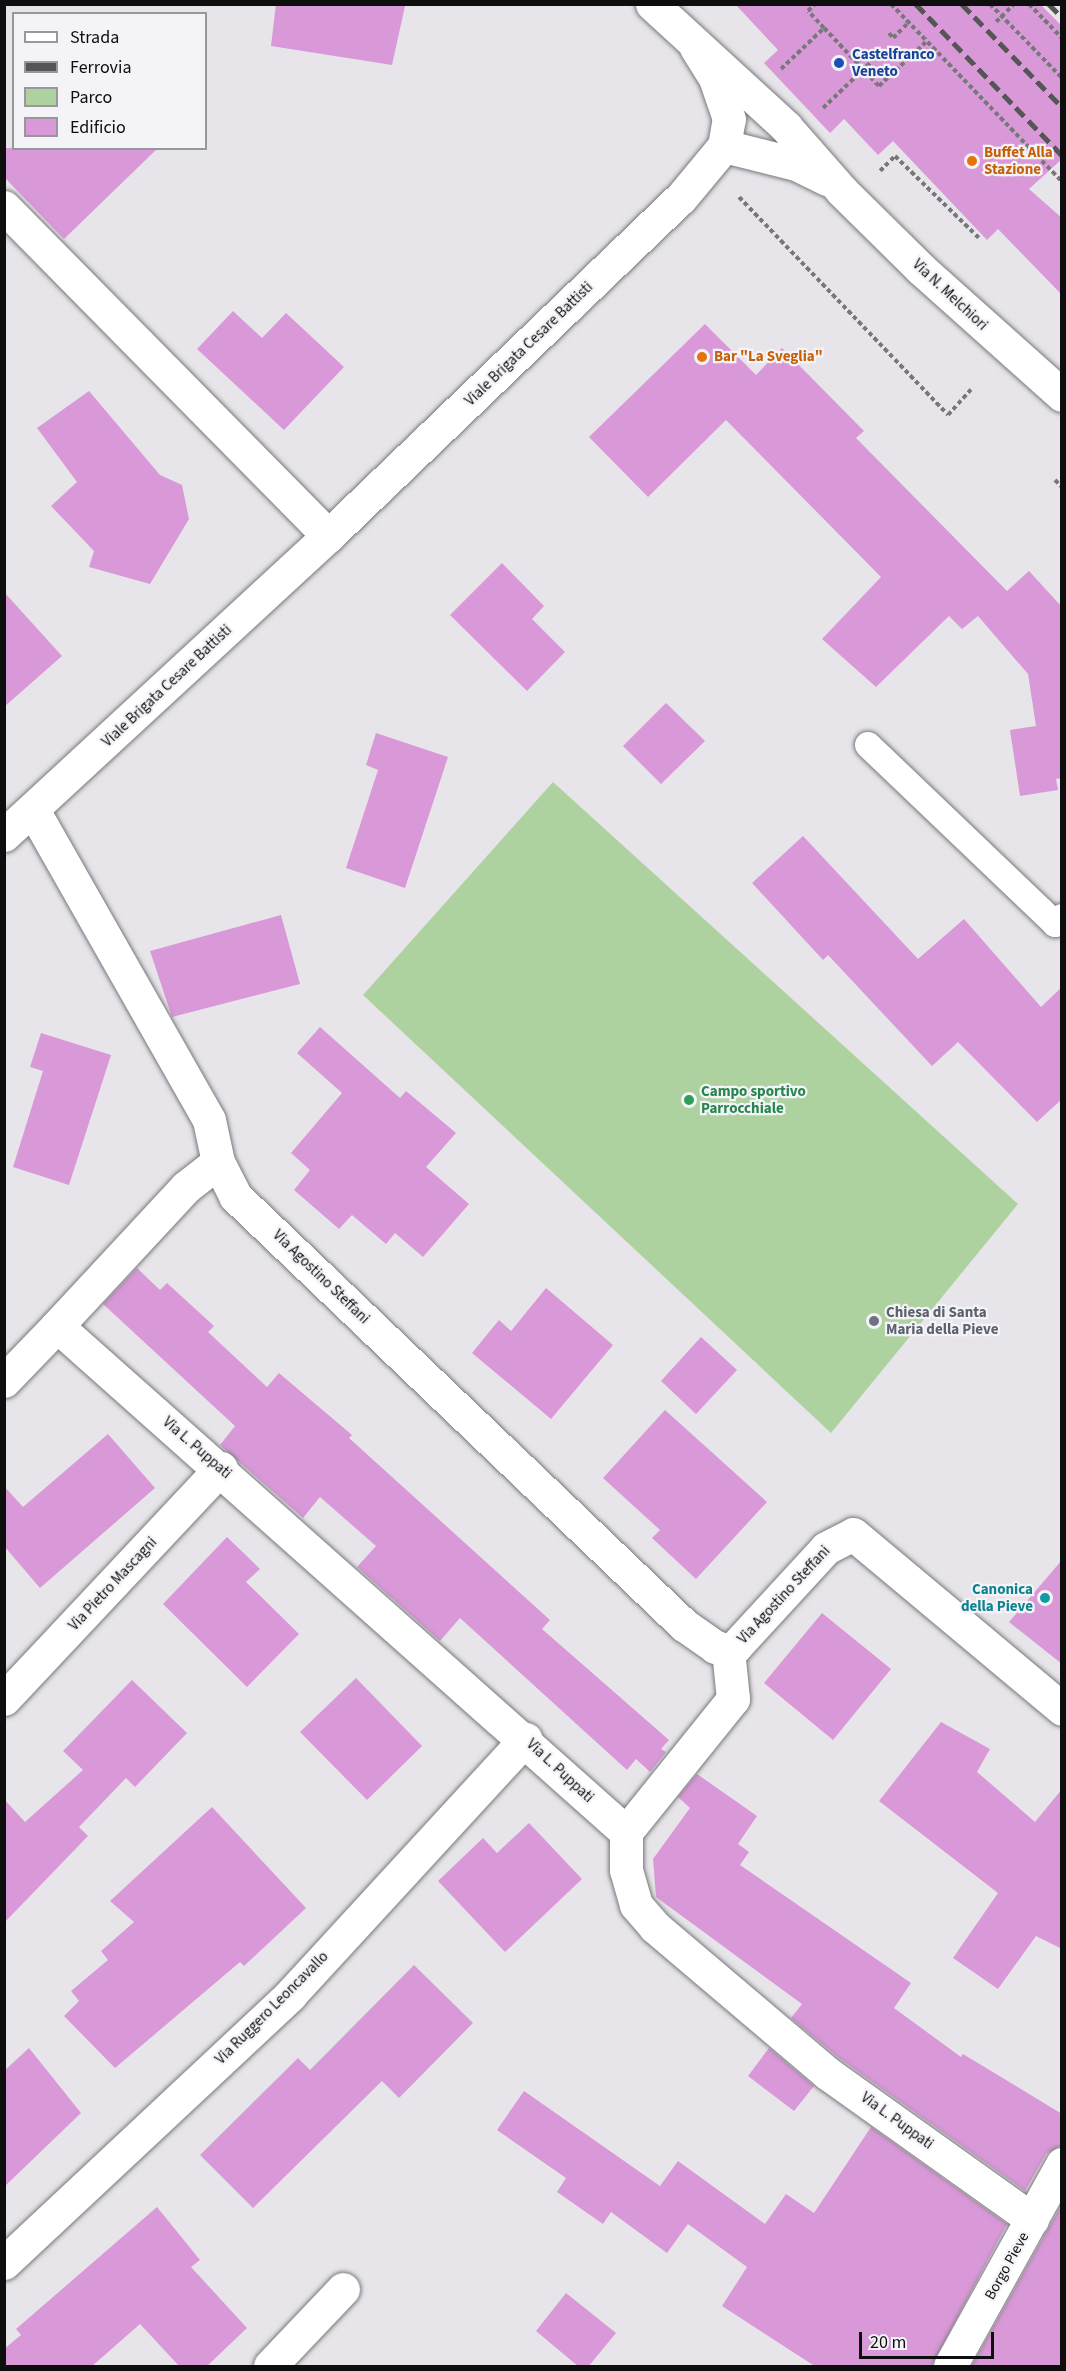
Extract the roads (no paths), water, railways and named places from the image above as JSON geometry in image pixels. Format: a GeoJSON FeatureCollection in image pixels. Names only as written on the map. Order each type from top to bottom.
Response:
{"type":"FeatureCollection","features":[{"type":"Feature","properties":{"kind":"street","name":"Via N. Melchiori"},"geometry":{"type":"LineString","coordinates":[[652,4],[696,48],[786,127],[842,191],[921,269],[1062,395]]}},
{"type":"Feature","properties":{"kind":"street","name":"Via N. Melchiori"},"geometry":{"type":"LineString","coordinates":[[696,48],[725,100],[729,119],[723,146],[796,164],[842,191]]}},
{"type":"Feature","properties":{"kind":"street","name":"Viale Brigata Cesare Battisti"},"geometry":{"type":"LineString","coordinates":[[4,836],[328,536],[680,199],[723,146]]}},
{"type":"Feature","properties":{"kind":"street"},"geometry":{"type":"LineString","coordinates":[[4,207],[328,536]]}},
{"type":"Feature","properties":{"kind":"street","name":"Via Agostino Steffani"},"geometry":{"type":"LineString","coordinates":[[33,810],[208,1120],[218,1162],[236,1196],[701,1640],[728,1650],[743,1642],[826,1548],[853,1534],[1062,1709]]}},
{"type":"Feature","properties":{"kind":"street"},"geometry":{"type":"LineString","coordinates":[[4,1381],[186,1187],[218,1162]]}},
{"type":"Feature","properties":{"kind":"street","name":"Via L. Puppati"},"geometry":{"type":"LineString","coordinates":[[57,1326],[221,1468],[626,1832],[626,1870],[636,1905],[655,1927],[827,2073],[1032,2219]]}},
{"type":"Feature","properties":{"kind":"street","name":"Via Pietro Mascagni"},"geometry":{"type":"LineString","coordinates":[[4,1699],[221,1468]]}},
{"type":"Feature","properties":{"kind":"street","name":"Via Agostino Steffani"},"geometry":{"type":"LineString","coordinates":[[626,1832],[733,1699],[728,1650]]}},
{"type":"Feature","properties":{"kind":"street","name":"Via Ruggero Leoncavallo"},"geometry":{"type":"LineString","coordinates":[[4,2263],[290,1995],[525,1739]]}},
{"type":"Feature","properties":{"kind":"street","name":"Borgo Pieve"},"geometry":{"type":"LineString","coordinates":[[950,2367],[1062,2164]]}},
{"type":"Feature","properties":{"kind":"street"},"geometry":{"type":"LineString","coordinates":[[270,2367],[343,2289]]}},
{"type":"Feature","properties":{"kind":"lane"},"geometry":{"type":"LineString","coordinates":[[868,745],[1055,924],[1062,917]]}},
{"type":"Feature","properties":{"kind":"railway"},"geometry":{"type":"LineString","coordinates":[[916,4],[1062,155]]}},
{"type":"Feature","properties":{"kind":"railway"},"geometry":{"type":"LineString","coordinates":[[962,4],[1062,107]]}},
{"type":"Feature","properties":{"kind":"railway"},"geometry":{"type":"LineString","coordinates":[[1049,4],[1062,17]]}},
{"type":"Feature","properties":{"kind":"place","name":"Castelfranco Veneto"},"geometry":{"type":"Point","coordinates":[839,63]}},
{"type":"Feature","properties":{"kind":"place","name":"Buffet Alla Stazione"},"geometry":{"type":"Point","coordinates":[972,161]}},
{"type":"Feature","properties":{"kind":"place","name":"Bar \"La Sveglia\""},"geometry":{"type":"Point","coordinates":[702,357]}},
{"type":"Feature","properties":{"kind":"place","name":"Campo sportivo Parrocchiale"},"geometry":{"type":"Point","coordinates":[689,1100]}},
{"type":"Feature","properties":{"kind":"place","name":"Chiesa di Santa Maria della Pieve"},"geometry":{"type":"Point","coordinates":[874,1321]}},
{"type":"Feature","properties":{"kind":"place","name":"Canonica della Pieve"},"geometry":{"type":"Point","coordinates":[1045,1598]}}]}
